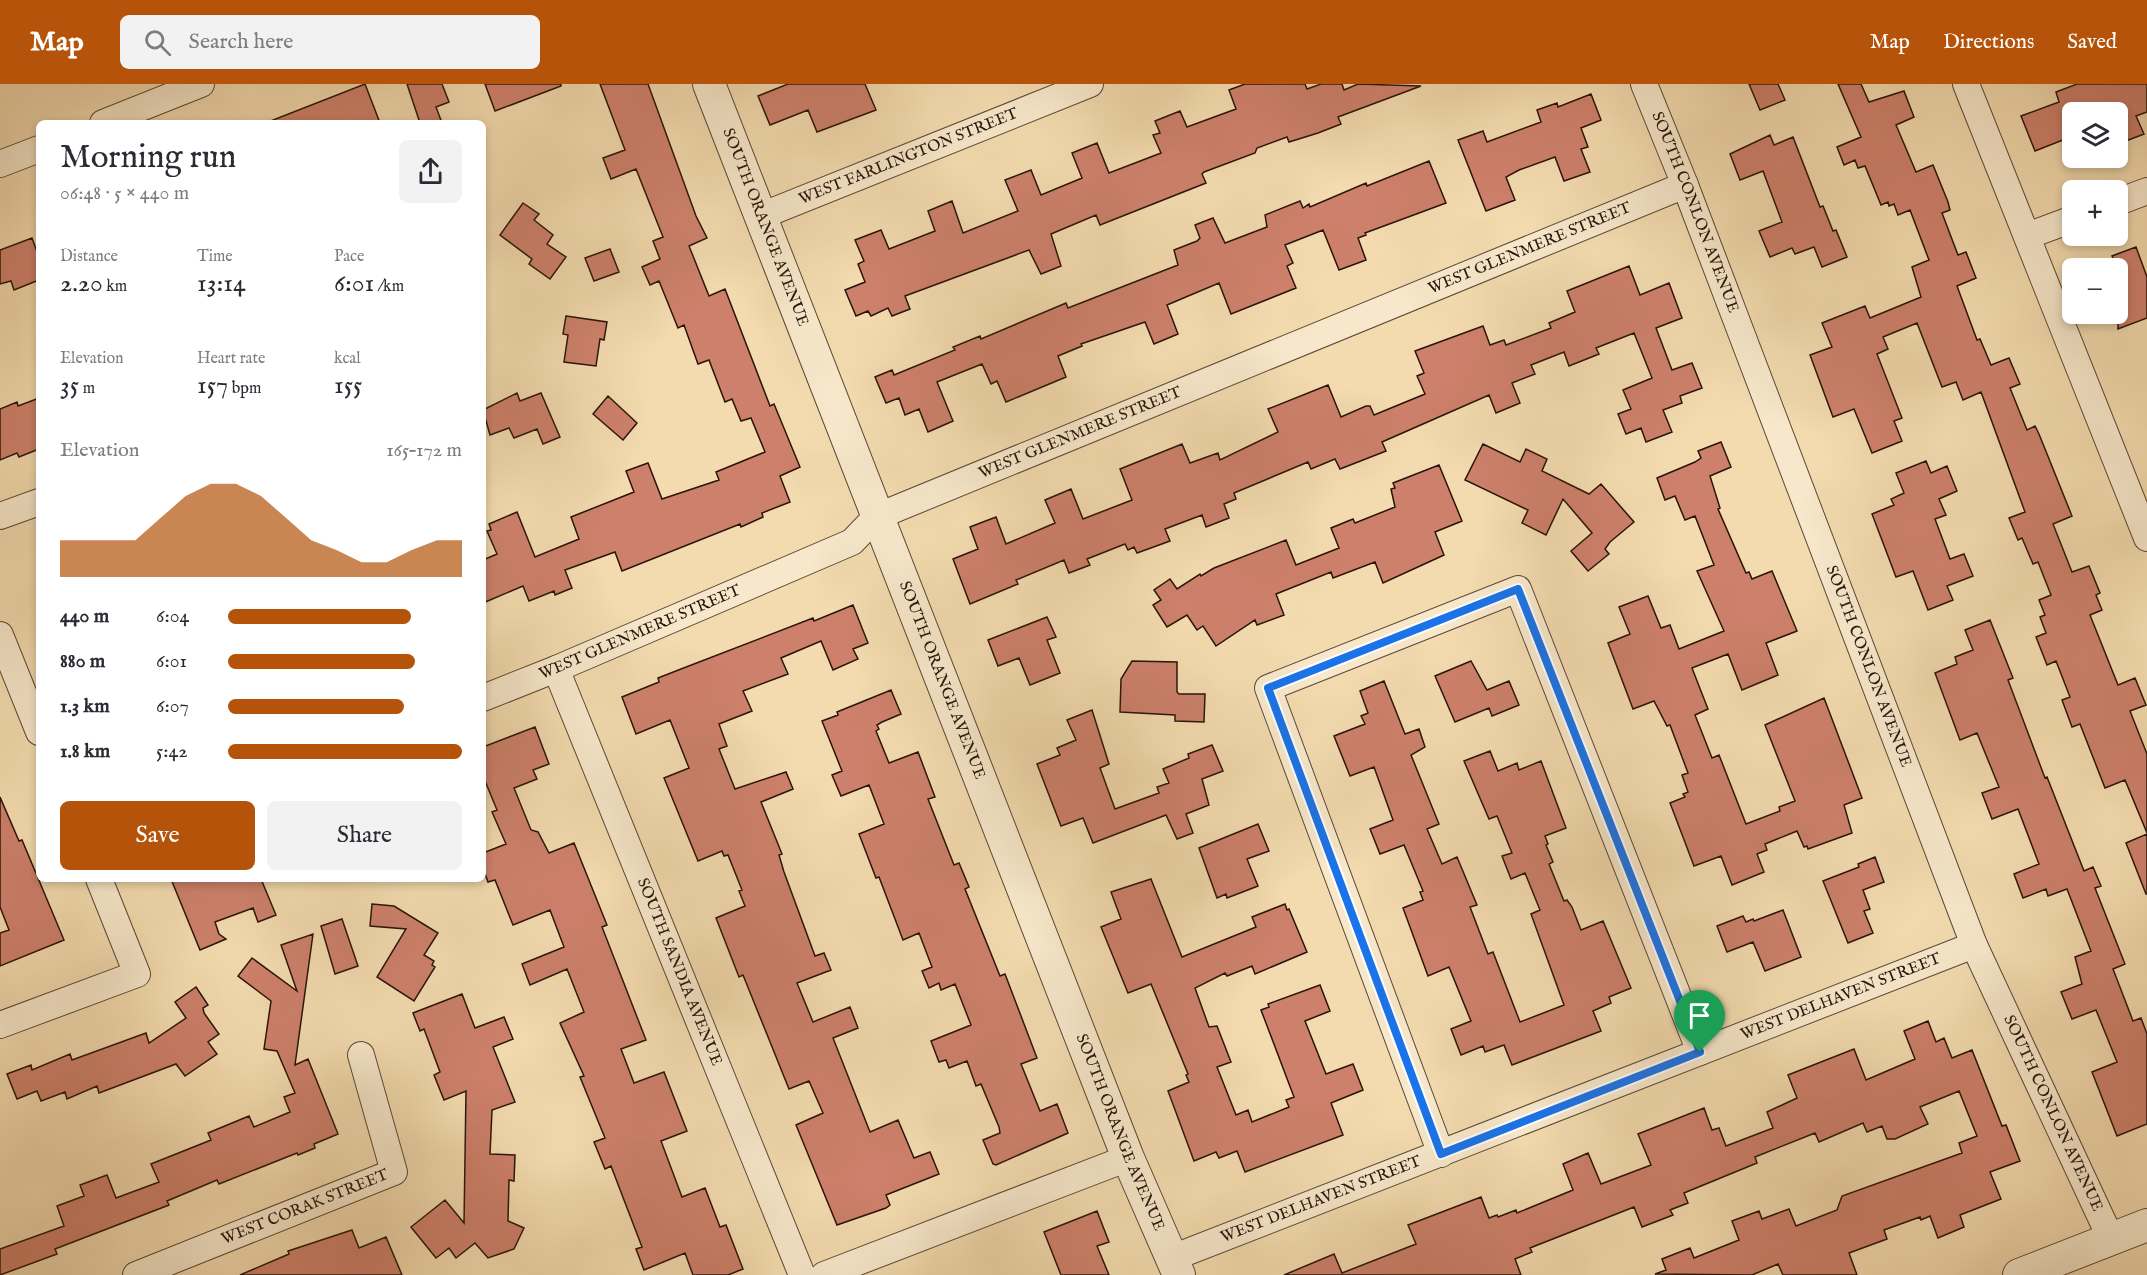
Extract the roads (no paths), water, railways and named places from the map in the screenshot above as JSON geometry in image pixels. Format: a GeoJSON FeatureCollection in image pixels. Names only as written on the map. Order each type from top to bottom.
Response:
{"type":"FeatureCollection","features":[{"type":"Feature","properties":{"kind":"street"},"geometry":{"type":"LineString","coordinates":[[111,120],[201,84]]}},
{"type":"Feature","properties":{"kind":"street","name":"SOUTH ORANGE AVENUE"},"geometry":{"type":"LineString","coordinates":[[709,84],[1128,1158],[1175,1266]]}},
{"type":"Feature","properties":{"kind":"street","name":"WEST FARLINGTON STREET"},"geometry":{"type":"LineString","coordinates":[[761,216],[1090,84]]}},
{"type":"Feature","properties":{"kind":"street","name":"SOUTH CONLON AVENUE"},"geometry":{"type":"LineString","coordinates":[[1644,84],[1685,185],[1974,945],[2111,1239]]}},
{"type":"Feature","properties":{"kind":"street"},"geometry":{"type":"LineString","coordinates":[[1966,84],[2145,529]]}},
{"type":"Feature","properties":{"kind":"street"},"geometry":{"type":"LineString","coordinates":[[0,164],[36,150]]}},
{"type":"Feature","properties":{"kind":"street","name":"WEST GLENMERE STREET"},"geometry":{"type":"LineString","coordinates":[[486,697],[852,542],[876,517],[1685,185]]}},
{"type":"Feature","properties":{"kind":"street"},"geometry":{"type":"LineString","coordinates":[[2128,198],[2147,191]]}},
{"type":"Feature","properties":{"kind":"street"},"geometry":{"type":"LineString","coordinates":[[2027,236],[2062,223]]}},
{"type":"Feature","properties":{"kind":"street"},"geometry":{"type":"LineString","coordinates":[[0,516],[36,503]]}},
{"type":"Feature","properties":{"kind":"street"},"geometry":{"type":"LineString","coordinates":[[1441,1154],[1268,688],[1518,589],[1700,1052]]}},
{"type":"Feature","properties":{"kind":"street"},"geometry":{"type":"LineString","coordinates":[[0,635],[36,725]]}},
{"type":"Feature","properties":{"kind":"street","name":"SOUTH SANDIA AVENUE"},"geometry":{"type":"LineString","coordinates":[[556,669],[802,1275]]}},
{"type":"Feature","properties":{"kind":"street"},"geometry":{"type":"LineString","coordinates":[[0,1025],[137,974],[100,882]]}},
{"type":"Feature","properties":{"kind":"street","name":"WEST DELHAVEN STREET"},"geometry":{"type":"LineString","coordinates":[[1175,1266],[1441,1154],[1974,945]]}},
{"type":"Feature","properties":{"kind":"street","name":"WEST CORAK STREET"},"geometry":{"type":"LineString","coordinates":[[136,1275],[394,1172],[361,1054]]}},
{"type":"Feature","properties":{"kind":"street"},"geometry":{"type":"LineString","coordinates":[[824,1275],[1128,1158]]}},
{"type":"Feature","properties":{"kind":"street"},"geometry":{"type":"LineString","coordinates":[[2019,1275],[2147,1225]]}}]}
